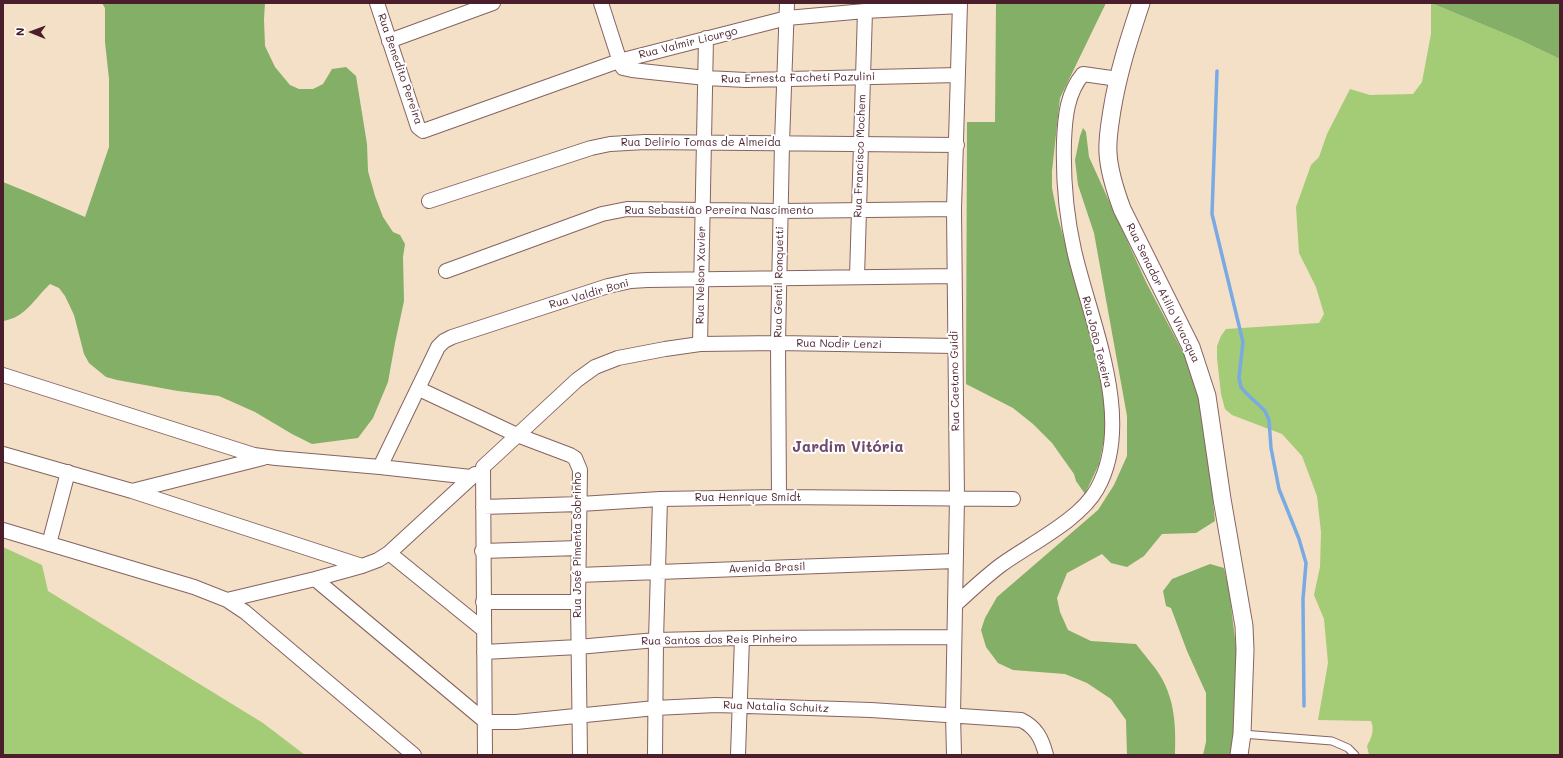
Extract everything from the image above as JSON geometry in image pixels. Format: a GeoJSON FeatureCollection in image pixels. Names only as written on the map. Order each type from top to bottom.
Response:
{"type":"FeatureCollection","features":[{"type":"Feature","properties":{"kind":"street","name":"Rua Benedito Pereira"},"geometry":{"type":"LineString","coordinates":[[377,3],[418,126],[420,130],[426,130]]}},
{"type":"Feature","properties":{"kind":"street"},"geometry":{"type":"LineString","coordinates":[[389,42],[493,3]]}},
{"type":"Feature","properties":{"kind":"street"},"geometry":{"type":"LineString","coordinates":[[601,3],[619,61]]}},
{"type":"Feature","properties":{"kind":"street","name":"Rua Gentil Ronquetti"},"geometry":{"type":"LineString","coordinates":[[779,497],[778,343],[782,143],[787,3]]}},
{"type":"Feature","properties":{"kind":"street","name":"Rua Senador Atilio Vivacqua"},"geometry":{"type":"LineString","coordinates":[[1141,3],[1123,57],[1118,79],[1108,131],[1108,151],[1114,186],[1122,209],[1191,347],[1204,383],[1244,626],[1245,650],[1242,734],[1239,755]]}},
{"type":"Feature","properties":{"kind":"street","name":"Rua Valmir Licurgo"},"geometry":{"type":"LineString","coordinates":[[426,130],[619,61],[787,18],[960,5]]}},
{"type":"Feature","properties":{"kind":"street","name":"Rua Caetano Guidi"},"geometry":{"type":"LineString","coordinates":[[954,755],[953,715],[957,498],[954,209],[960,5]]}},
{"type":"Feature","properties":{"kind":"street","name":"Rua Francisco Mochem"},"geometry":{"type":"LineString","coordinates":[[857,277],[865,11]]}},
{"type":"Feature","properties":{"kind":"street","name":"Rua Nelson Xavier"},"geometry":{"type":"LineString","coordinates":[[700,344],[706,38]]}},
{"type":"Feature","properties":{"kind":"street","name":"Rua Ernesta Facheti Pazulini"},"geometry":{"type":"LineString","coordinates":[[619,61],[624,68],[632,70],[706,78],[784,80],[958,75]]}},
{"type":"Feature","properties":{"kind":"street","name":"Rua João Texeira"},"geometry":{"type":"LineString","coordinates":[[955,605],[1000,566],[1080,510],[1092,498],[1103,478],[1110,452],[1112,429],[1111,405],[1105,365],[1080,274],[1071,234],[1065,191],[1065,127],[1067,109],[1072,90],[1083,74],[1118,79]]}},
{"type":"Feature","properties":{"kind":"street","name":"Rua Delirio Tomas de Almeida"},"geometry":{"type":"LineString","coordinates":[[430,201],[591,148],[628,142],[957,145]]}},
{"type":"Feature","properties":{"kind":"street","name":"Rua Sebastião Pereira Nascimento"},"geometry":{"type":"LineString","coordinates":[[446,271],[610,212],[640,209],[781,211],[954,209]]}},
{"type":"Feature","properties":{"kind":"street","name":"Rua Valdir Boni"},"geometry":{"type":"LineString","coordinates":[[380,467],[438,347],[444,340],[452,337],[621,282],[701,279],[954,276]]}},
{"type":"Feature","properties":{"kind":"street","name":"Rua Nodir Lenzi"},"geometry":{"type":"LineString","coordinates":[[227,600],[314,580],[378,560],[389,553],[577,380],[595,367],[618,358],[700,344],[778,343],[955,346]]}},
{"type":"Feature","properties":{"kind":"street"},"geometry":{"type":"LineString","coordinates":[[3,375],[234,449],[268,458],[380,467],[470,477]]}},
{"type":"Feature","properties":{"kind":"street","name":"Rua José Pimenta Sobrinho"},"geometry":{"type":"LineString","coordinates":[[419,389],[517,435],[575,458],[580,470],[578,575],[580,755]]}},
{"type":"Feature","properties":{"kind":"street"},"geometry":{"type":"LineString","coordinates":[[3,454],[132,491],[362,566]]}},
{"type":"Feature","properties":{"kind":"street"},"geometry":{"type":"LineString","coordinates":[[132,491],[268,458]]}},
{"type":"Feature","properties":{"kind":"street"},"geometry":{"type":"LineString","coordinates":[[482,467],[482,551],[486,722],[485,755]]}},
{"type":"Feature","properties":{"kind":"street"},"geometry":{"type":"LineString","coordinates":[[49,544],[68,472]]}},
{"type":"Feature","properties":{"kind":"street","name":"Rua Henrique Smidt"},"geometry":{"type":"LineString","coordinates":[[483,507],[580,504],[660,499],[779,497],[1013,499]]}},
{"type":"Feature","properties":{"kind":"street"},"geometry":{"type":"LineString","coordinates":[[655,755],[656,640],[660,499]]}},
{"type":"Feature","properties":{"kind":"street"},"geometry":{"type":"LineString","coordinates":[[3,530],[194,588],[227,600],[245,612],[414,755]]}},
{"type":"Feature","properties":{"kind":"street"},"geometry":{"type":"LineString","coordinates":[[482,551],[579,548]]}},
{"type":"Feature","properties":{"kind":"street"},"geometry":{"type":"LineString","coordinates":[[389,553],[484,630]]}},
{"type":"Feature","properties":{"kind":"street","name":"Avenida Brasil"},"geometry":{"type":"LineString","coordinates":[[578,575],[955,561]]}},
{"type":"Feature","properties":{"kind":"street"},"geometry":{"type":"LineString","coordinates":[[314,580],[486,722]]}},
{"type":"Feature","properties":{"kind":"street"},"geometry":{"type":"LineString","coordinates":[[483,602],[578,602]]}},
{"type":"Feature","properties":{"kind":"street","name":"Rua Santos dos Reis Pinheiro"},"geometry":{"type":"LineString","coordinates":[[484,652],[578,647],[656,640],[954,637]]}},
{"type":"Feature","properties":{"kind":"street"},"geometry":{"type":"LineString","coordinates":[[738,755],[742,638]]}},
{"type":"Feature","properties":{"kind":"street","name":"Rua Natalia Schuitz"},"geometry":{"type":"LineString","coordinates":[[486,722],[516,722],[655,708],[696,706],[871,710],[1021,720],[1027,723],[1036,732],[1041,740],[1046,755]]}},
{"type":"Feature","properties":{"kind":"lane"},"geometry":{"type":"LineString","coordinates":[[1242,734],[1332,741],[1348,748],[1355,755]]}},
{"type":"Feature","properties":{"kind":"green space"},"geometry":{"type":"Polygon","coordinates":[[[102,3],[265,3],[265,46],[275,67],[290,85],[299,89],[313,89],[323,84],[332,69],[346,67],[356,76],[367,144],[368,171],[375,196],[383,217],[393,232],[400,235],[405,244],[403,257],[404,301],[388,382],[373,418],[358,438],[312,444],[255,412],[219,396],[178,391],[106,377],[89,363],[84,354],[74,315],[65,296],[59,288],[50,284],[24,312],[11,319],[3,321],[3,182],[85,217],[109,147],[109,79],[105,42],[105,8],[102,3]]]}},
{"type":"Feature","properties":{"kind":"green space"},"geometry":{"type":"Polygon","coordinates":[[[996,3],[1106,3],[1060,98],[1052,171],[1052,188],[1058,218],[1098,360],[1106,416],[1105,434],[1099,464],[1085,494],[1076,481],[1074,474],[1052,443],[1033,424],[1013,408],[966,384],[967,122],[995,122],[996,3]]]}},
{"type":"Feature","properties":{"kind":"green space"},"geometry":{"type":"Polygon","coordinates":[[[1431,3],[1518,39],[1560,59],[1560,755],[1369,755],[1367,746],[1373,731],[1371,721],[1318,720],[1328,663],[1324,619],[1314,595],[1320,567],[1321,532],[1317,496],[1302,456],[1282,434],[1232,415],[1225,409],[1221,394],[1217,346],[1226,329],[1319,323],[1324,314],[1316,287],[1299,253],[1296,207],[1311,165],[1319,157],[1327,134],[1350,89],[1370,95],[1413,94],[1422,82],[1431,34],[1431,3]]]}},
{"type":"Feature","properties":{"kind":"green space"},"geometry":{"type":"Polygon","coordinates":[[[1431,3],[1560,3],[1560,59],[1518,39],[1431,3]]]}},
{"type":"Feature","properties":{"kind":"green space"},"geometry":{"type":"Polygon","coordinates":[[[1083,128],[1086,132],[1089,157],[1146,282],[1190,366],[1205,421],[1215,521],[1196,533],[1162,534],[1144,556],[1127,567],[1111,563],[1102,554],[1067,573],[1057,598],[1060,612],[1068,630],[1091,641],[1136,644],[1155,668],[1166,686],[1172,705],[1175,724],[1175,755],[1127,755],[1126,720],[1111,699],[1087,683],[1065,674],[1013,670],[998,663],[986,647],[981,630],[985,618],[997,597],[1098,510],[1114,485],[1127,456],[1127,416],[1094,233],[1078,185],[1075,160],[1083,128]]]}},
{"type":"Feature","properties":{"kind":"green space"},"geometry":{"type":"Polygon","coordinates":[[[3,547],[42,565],[48,591],[263,723],[305,755],[3,755],[3,547]]]}},
{"type":"Feature","properties":{"kind":"green space"},"geometry":{"type":"Polygon","coordinates":[[[1210,564],[1224,568],[1229,589],[1238,664],[1234,755],[1203,755],[1206,742],[1206,693],[1187,651],[1171,608],[1166,606],[1163,591],[1172,579],[1210,564]]]}},
{"type":"Feature","properties":{"kind":"waterway"},"geometry":{"type":"LineString","coordinates":[[1217,71],[1212,214],[1243,342],[1239,378],[1241,387],[1265,411],[1269,420],[1271,448],[1279,489],[1299,539],[1306,563],[1303,599],[1304,706]]}},
{"type":"Feature","properties":{"kind":"district","name":"Jardim Vitória"},"geometry":{"type":"Point","coordinates":[848,447]}}]}
